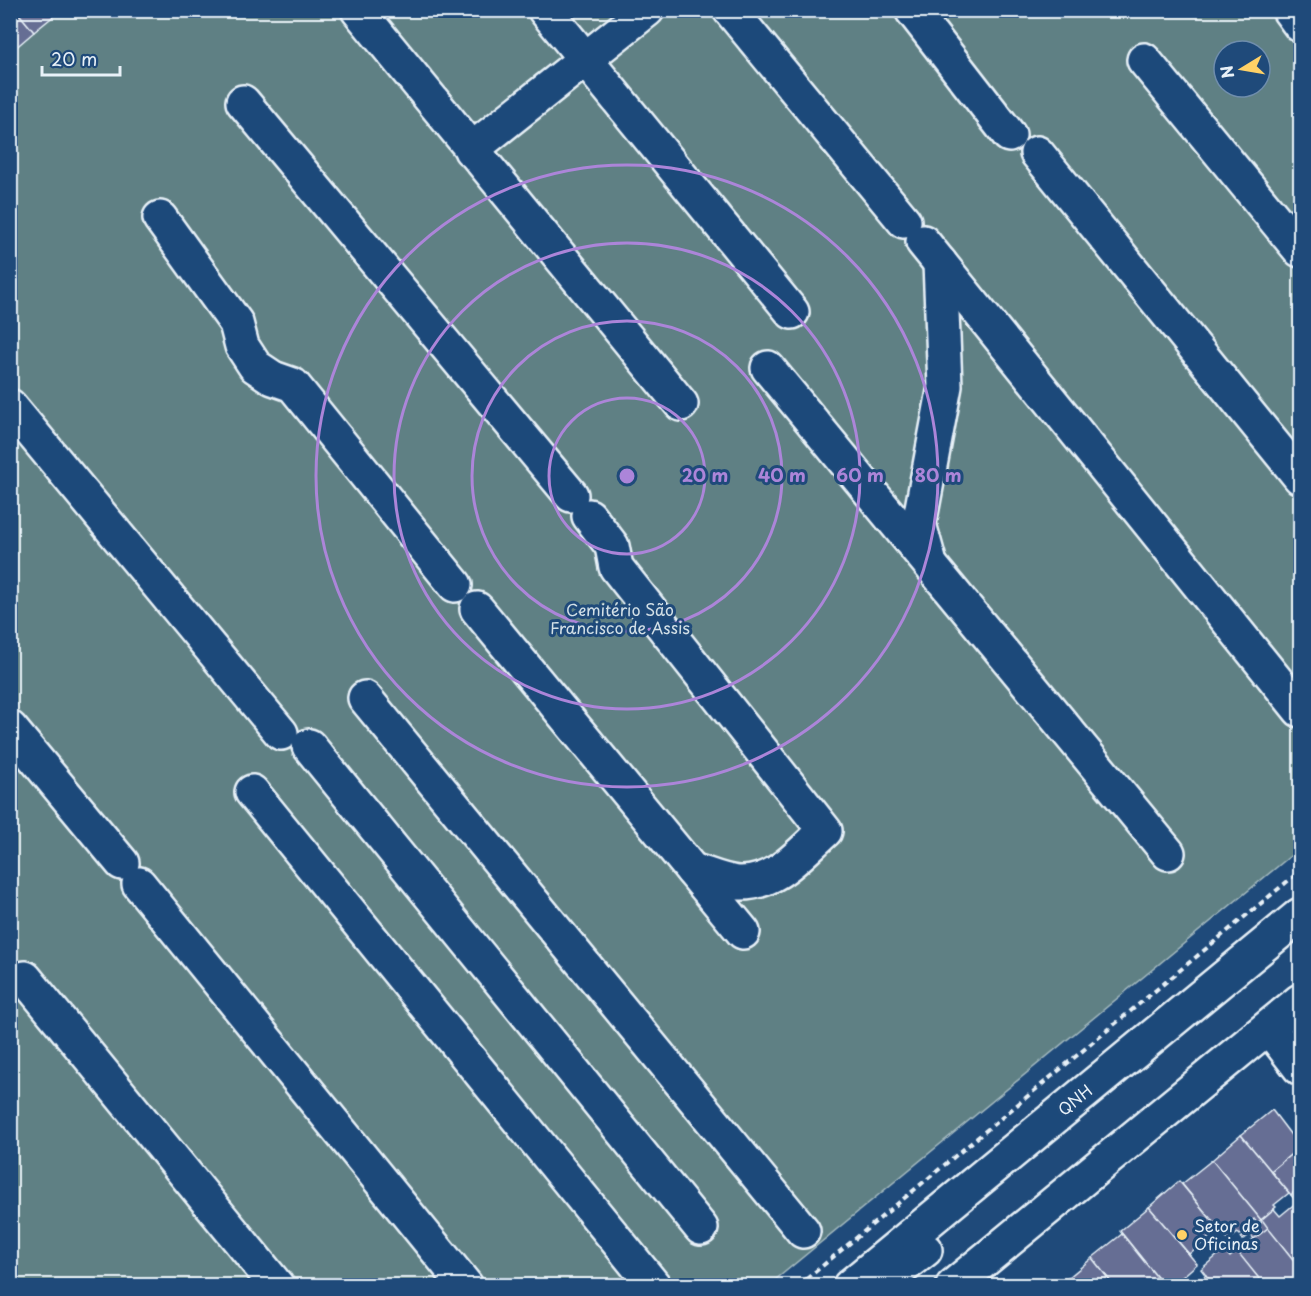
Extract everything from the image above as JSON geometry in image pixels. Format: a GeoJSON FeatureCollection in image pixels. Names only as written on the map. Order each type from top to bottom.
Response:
{"type":"FeatureCollection","features":[{"type":"Feature","properties":{"kind":"street"},"geometry":{"type":"LineString","coordinates":[[358,10],[681,404]]}},
{"type":"Feature","properties":{"kind":"street"},"geometry":{"type":"LineString","coordinates":[[545,10],[792,312]]}},
{"type":"Feature","properties":{"kind":"street"},"geometry":{"type":"LineString","coordinates":[[471,150],[647,10]]}},
{"type":"Feature","properties":{"kind":"street"},"geometry":{"type":"LineString","coordinates":[[730,10],[922,242],[1300,710]]}},
{"type":"Feature","properties":{"kind":"street"},"geometry":{"type":"LineString","coordinates":[[912,10],[1009,135]]}},
{"type":"Feature","properties":{"kind":"street"},"geometry":{"type":"LineString","coordinates":[[1289,10],[1300,25]]}},
{"type":"Feature","properties":{"kind":"street"},"geometry":{"type":"LineString","coordinates":[[1144,60],[1300,250]]}},
{"type":"Feature","properties":{"kind":"street"},"geometry":{"type":"LineString","coordinates":[[243,102],[580,505],[612,546],[616,567],[825,831],[778,873],[760,880],[737,883],[692,870]]}},
{"type":"Feature","properties":{"kind":"street"},"geometry":{"type":"LineString","coordinates":[[1037,153],[1300,477]]}},
{"type":"Feature","properties":{"kind":"street"},"geometry":{"type":"LineString","coordinates":[[160,218],[236,323],[242,346],[255,366],[273,378],[293,385],[743,932]]}},
{"type":"Feature","properties":{"kind":"street"},"geometry":{"type":"LineString","coordinates":[[922,242],[945,386],[918,524],[930,564]]}},
{"type":"Feature","properties":{"kind":"street"},"geometry":{"type":"LineString","coordinates":[[768,368],[1168,853]]}},
{"type":"Feature","properties":{"kind":"street"},"geometry":{"type":"LineString","coordinates":[[10,406],[295,740],[701,1228]]}},
{"type":"Feature","properties":{"kind":"street"},"geometry":{"type":"LineString","coordinates":[[365,699],[803,1232]]}},
{"type":"Feature","properties":{"kind":"street"},"geometry":{"type":"LineString","coordinates":[[10,728],[466,1286]]}},
{"type":"Feature","properties":{"kind":"street"},"geometry":{"type":"LineString","coordinates":[[252,792],[654,1286]]}},
{"type":"Feature","properties":{"kind":"street","name":"QNH"},"geometry":{"type":"LineString","coordinates":[[850,1286],[1300,915]]}},
{"type":"Feature","properties":{"kind":"street"},"geometry":{"type":"LineString","coordinates":[[25,978],[277,1286]]}},
{"type":"Feature","properties":{"kind":"street"},"geometry":{"type":"LineString","coordinates":[[953,1286],[1300,1001]]}},
{"type":"Feature","properties":{"kind":"street"},"geometry":{"type":"LineString","coordinates":[[1269,1028],[1300,1068]]}},
{"type":"Feature","properties":{"kind":"street"},"geometry":{"type":"LineString","coordinates":[[891,1286],[899,1270],[939,1239],[985,1173]]}},
{"type":"Feature","properties":{"kind":"path"},"geometry":{"type":"LineString","coordinates":[[798,1286],[1300,871]]}},
{"type":"Feature","properties":{"kind":"green space","name":"Cemitério São Francisco de Assis"},"geometry":{"type":"Polygon","coordinates":[[[52,10],[1300,11],[1300,848],[769,1285],[11,1286],[11,45],[52,10]]]}},
{"type":"Feature","properties":{"kind":"building"},"geometry":{"type":"Polygon","coordinates":[[[10,10],[16,10],[34,32],[13,50],[10,47],[10,10]]]}},
{"type":"Feature","properties":{"kind":"building"},"geometry":{"type":"Polygon","coordinates":[[[16,10],[61,10],[34,32],[16,10]]]}},
{"type":"Feature","properties":{"kind":"building"},"geometry":{"type":"Polygon","coordinates":[[[1272,1110],[1300,1147],[1271,1171],[1241,1135],[1272,1110]]]}},
{"type":"Feature","properties":{"kind":"building"},"geometry":{"type":"Polygon","coordinates":[[[1241,1135],[1289,1193],[1261,1220],[1212,1160],[1241,1135]]]}},
{"type":"Feature","properties":{"kind":"building"},"geometry":{"type":"Polygon","coordinates":[[[1300,1147],[1300,1187],[1291,1195],[1271,1171],[1300,1147]]]}},
{"type":"Feature","properties":{"kind":"building"},"geometry":{"type":"Polygon","coordinates":[[[1212,1160],[1261,1220],[1257,1223],[1254,1219],[1250,1222],[1252,1225],[1240,1235],[1238,1233],[1228,1240],[1182,1184],[1212,1160]]]}},
{"type":"Feature","properties":{"kind":"building"},"geometry":{"type":"Polygon","coordinates":[[[1179,1181],[1219,1229],[1189,1254],[1149,1207],[1179,1181]]]}},
{"type":"Feature","properties":{"kind":"building"},"geometry":{"type":"Polygon","coordinates":[[[1300,1187],[1300,1206],[1291,1195],[1300,1187]]]}},
{"type":"Feature","properties":{"kind":"building"},"geometry":{"type":"Polygon","coordinates":[[[1297,1202],[1300,1206],[1300,1268],[1261,1220],[1274,1209],[1280,1216],[1297,1202]]]}},
{"type":"Feature","properties":{"kind":"building"},"geometry":{"type":"Polygon","coordinates":[[[1149,1207],[1197,1264],[1172,1286],[1164,1286],[1120,1231],[1149,1207]]]}},
{"type":"Feature","properties":{"kind":"building"},"geometry":{"type":"Polygon","coordinates":[[[1263,1221],[1268,1228],[1254,1239],[1250,1234],[1243,1240],[1241,1238],[1263,1221]]]}},
{"type":"Feature","properties":{"kind":"building"},"geometry":{"type":"Polygon","coordinates":[[[1268,1228],[1300,1268],[1300,1286],[1265,1286],[1237,1252],[1268,1228]]]}},
{"type":"Feature","properties":{"kind":"building"},"geometry":{"type":"Polygon","coordinates":[[[1122,1234],[1164,1286],[1114,1286],[1092,1258],[1122,1234]]]}},
{"type":"Feature","properties":{"kind":"building"},"geometry":{"type":"Polygon","coordinates":[[[1224,1250],[1230,1257],[1237,1251],[1265,1286],[1214,1286],[1201,1269],[1224,1250]]]}},
{"type":"Feature","properties":{"kind":"building"},"geometry":{"type":"Polygon","coordinates":[[[1092,1258],[1114,1286],[1064,1286],[1062,1283],[1092,1258]]]}},
{"type":"Feature","properties":{"kind":"building"},"geometry":{"type":"Polygon","coordinates":[[[1206,1275],[1214,1286],[1193,1286],[1206,1275]]]}},
{"type":"Feature","properties":{"kind":"place","name":"Setor de Oficinas"},"geometry":{"type":"Point","coordinates":[1182,1235]}}]}
